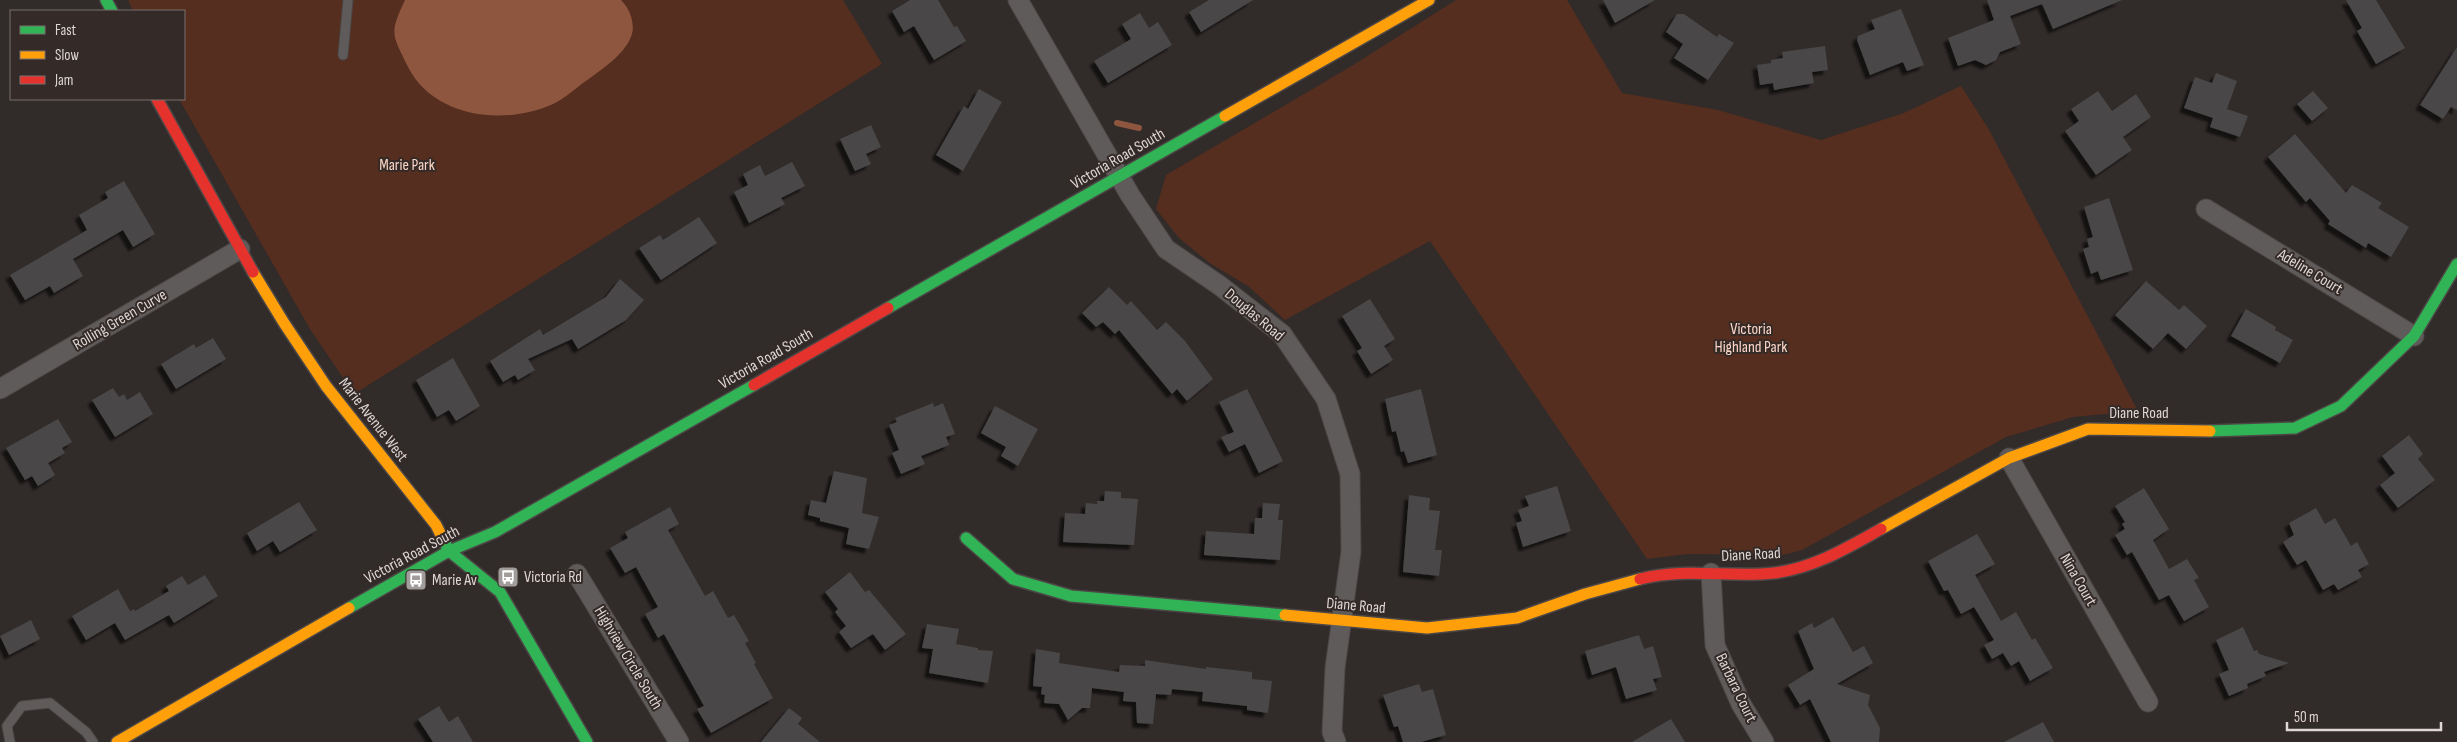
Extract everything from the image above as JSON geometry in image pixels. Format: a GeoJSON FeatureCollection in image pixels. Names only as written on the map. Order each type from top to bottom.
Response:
{"type":"FeatureCollection","features":[{"type":"Feature","properties":{"kind":"street","name":"Douglas Road"},"geometry":{"type":"LineString","coordinates":[[1018,0],[1119,177],[1166,249],[1219,285],[1282,334],[1326,399],[1350,474],[1351,552],[1335,668],[1332,732],[1336,742]]}},
{"type":"Feature","properties":{"kind":"street","name":"Victoria Road South"},"geometry":{"type":"LineString","coordinates":[[117,742],[449,551],[495,532],[1429,0]]}},
{"type":"Feature","properties":{"kind":"street","name":"Marie Avenue West"},"geometry":{"type":"LineString","coordinates":[[158,100],[240,249],[284,322],[326,386],[436,525],[449,551],[500,592],[587,742]]}},
{"type":"Feature","properties":{"kind":"street","name":"Adeline Court"},"geometry":{"type":"LineString","coordinates":[[2206,209],[2414,336]]}},
{"type":"Feature","properties":{"kind":"street","name":"Rolling Green Curve"},"geometry":{"type":"LineString","coordinates":[[0,390],[240,249]]}},
{"type":"Feature","properties":{"kind":"street","name":"Diane Road"},"geometry":{"type":"LineString","coordinates":[[966,538],[1013,579],[1071,596],[1427,628],[1517,618],[1585,594],[1659,574],[1775,573],[1828,559],[2008,458],[2088,429],[2242,430],[2295,428],[2341,406],[2414,336],[2457,264]]}},
{"type":"Feature","properties":{"kind":"street","name":"Nina Court"},"geometry":{"type":"LineString","coordinates":[[2008,458],[2148,702]]}},
{"type":"Feature","properties":{"kind":"street","name":"Barbara Court"},"geometry":{"type":"LineString","coordinates":[[1711,573],[1715,645],[1741,704],[1764,742]]}},
{"type":"Feature","properties":{"kind":"street","name":"Highview Circle South"},"geometry":{"type":"LineString","coordinates":[[577,574],[679,742]]}},
{"type":"Feature","properties":{"kind":"lane"},"geometry":{"type":"LineString","coordinates":[[343,55],[348,0]]}},
{"type":"Feature","properties":{"kind":"lane"},"geometry":{"type":"LineString","coordinates":[[10,742],[7,726],[22,706],[50,702],[86,732],[94,742]]}},
{"type":"Feature","properties":{"kind":"green space","name":"Marie Park"},"geometry":{"type":"Polygon","coordinates":[[[128,0],[843,0],[882,64],[354,394],[310,329],[180,100],[185,100],[185,10],[133,10],[128,0]]]}},
{"type":"Feature","properties":{"kind":"green space","name":"Victoria Highland Park"},"geometry":{"type":"Polygon","coordinates":[[[1456,0],[1567,0],[1622,93],[1718,110],[1821,140],[1904,113],[1961,86],[1988,128],[2138,411],[2073,417],[2006,437],[1802,550],[1783,555],[1688,554],[1647,559],[1430,241],[1285,320],[1248,286],[1211,264],[1179,238],[1156,209],[1166,175],[1350,67],[1456,0]]]}},
{"type":"Feature","properties":{"kind":"shaded area"},"geometry":{"type":"Polygon","coordinates":[[[405,0],[621,0],[631,16],[633,29],[629,41],[614,59],[553,104],[534,111],[514,115],[472,113],[453,107],[435,97],[420,84],[408,67],[394,34],[396,20],[405,0]]]}},
{"type":"Feature","properties":{"kind":"building"},"geometry":{"type":"Polygon","coordinates":[[[910,0],[938,0],[954,27],[957,26],[966,41],[934,60],[914,26],[904,32],[892,11],[910,0]]]}},
{"type":"Feature","properties":{"kind":"building"},"geometry":{"type":"Polygon","coordinates":[[[1209,0],[1253,0],[1201,32],[1189,12],[1209,0]]]}},
{"type":"Feature","properties":{"kind":"building"},"geometry":{"type":"Polygon","coordinates":[[[1603,0],[1655,0],[1615,23],[1603,0]]]}},
{"type":"Feature","properties":{"kind":"building"},"geometry":{"type":"Polygon","coordinates":[[[1987,0],[2122,0],[2053,29],[2042,4],[2010,16],[2021,44],[2000,52],[1996,60],[1986,65],[1975,60],[1958,66],[1948,38],[1994,20],[1987,0]]]}},
{"type":"Feature","properties":{"kind":"building"},"geometry":{"type":"Polygon","coordinates":[[[2346,0],[2376,0],[2405,48],[2376,64],[2357,31],[2362,28],[2346,0]]]}},
{"type":"Feature","properties":{"kind":"building"},"geometry":{"type":"Polygon","coordinates":[[[1901,9],[1924,65],[1907,71],[1903,62],[1870,75],[1857,40],[1858,36],[1875,29],[1871,20],[1901,9]]]}},
{"type":"Feature","properties":{"kind":"building"},"geometry":{"type":"Polygon","coordinates":[[[1140,13],[1149,28],[1158,22],[1172,45],[1108,83],[1094,61],[1131,39],[1122,24],[1140,13]]]}},
{"type":"Feature","properties":{"kind":"building"},"geometry":{"type":"Polygon","coordinates":[[[1677,14],[1684,14],[1717,37],[1719,34],[1734,43],[1708,80],[1674,58],[1683,44],[1666,32],[1677,14]]]}},
{"type":"Feature","properties":{"kind":"building"},"geometry":{"type":"Polygon","coordinates":[[[1825,46],[1828,70],[1812,72],[1814,83],[1774,90],[1773,83],[1760,85],[1757,65],[1771,63],[1771,60],[1783,58],[1782,52],[1825,46]]]}},
{"type":"Feature","properties":{"kind":"building"},"geometry":{"type":"Polygon","coordinates":[[[2457,47],[2457,110],[2451,107],[2443,119],[2420,105],[2457,47]]]}},
{"type":"Feature","properties":{"kind":"building"},"geometry":{"type":"Polygon","coordinates":[[[2216,73],[2237,81],[2227,109],[2248,116],[2240,137],[2210,127],[2213,118],[2184,108],[2195,77],[2212,83],[2216,73]]]}},
{"type":"Feature","properties":{"kind":"building"},"geometry":{"type":"Polygon","coordinates":[[[979,89],[1002,102],[963,171],[936,155],[964,106],[968,109],[979,89]]]}},
{"type":"Feature","properties":{"kind":"building"},"geometry":{"type":"Polygon","coordinates":[[[2098,91],[2112,111],[2136,94],[2151,117],[2123,137],[2132,150],[2096,175],[2065,131],[2079,121],[2071,109],[2098,91]]]}},
{"type":"Feature","properties":{"kind":"building"},"geometry":{"type":"Polygon","coordinates":[[[2313,91],[2328,108],[2312,121],[2297,104],[2313,91]]]}},
{"type":"Feature","properties":{"kind":"building"},"geometry":{"type":"Polygon","coordinates":[[[871,125],[881,147],[866,154],[871,164],[855,171],[840,139],[871,125]]]}},
{"type":"Feature","properties":{"kind":"building"},"geometry":{"type":"Polygon","coordinates":[[[2295,134],[2346,193],[2352,185],[2382,203],[2378,208],[2409,227],[2391,257],[2368,243],[2366,248],[2328,224],[2330,221],[2310,198],[2306,202],[2268,157],[2295,134]]]}},
{"type":"Feature","properties":{"kind":"building"},"geometry":{"type":"Polygon","coordinates":[[[792,162],[805,186],[781,198],[785,204],[749,223],[734,192],[748,185],[743,174],[760,165],[765,176],[792,162]]]}},
{"type":"Feature","properties":{"kind":"building"},"geometry":{"type":"Polygon","coordinates":[[[124,181],[155,234],[133,247],[123,230],[73,259],[83,276],[54,293],[50,286],[25,300],[10,275],[87,230],[79,215],[108,198],[105,192],[124,181]]]}},
{"type":"Feature","properties":{"kind":"building"},"geometry":{"type":"Polygon","coordinates":[[[2109,198],[2133,270],[2101,280],[2098,271],[2091,274],[2083,249],[2089,247],[2087,239],[2093,237],[2084,207],[2109,198]]]}},
{"type":"Feature","properties":{"kind":"building"},"geometry":{"type":"Polygon","coordinates":[[[699,217],[717,243],[661,280],[639,248],[660,235],[663,240],[699,217]]]}},
{"type":"Feature","properties":{"kind":"building"},"geometry":{"type":"Polygon","coordinates":[[[620,279],[644,300],[626,320],[578,349],[572,339],[528,359],[535,370],[518,380],[515,375],[503,382],[490,361],[540,329],[543,335],[606,297],[620,279]]]}},
{"type":"Feature","properties":{"kind":"building"},"geometry":{"type":"Polygon","coordinates":[[[2146,281],[2179,310],[2184,305],[2207,326],[2186,349],[2168,333],[2153,349],[2115,315],[2146,281]]]}},
{"type":"Feature","properties":{"kind":"building"},"geometry":{"type":"Polygon","coordinates":[[[1109,287],[1127,305],[1131,301],[1157,330],[1166,322],[1185,341],[1213,379],[1187,401],[1177,389],[1172,394],[1119,330],[1115,334],[1103,322],[1096,327],[1082,313],[1109,287]]]}},
{"type":"Feature","properties":{"kind":"building"},"geometry":{"type":"Polygon","coordinates":[[[1370,299],[1395,339],[1384,346],[1393,360],[1371,374],[1357,351],[1362,348],[1342,316],[1370,299]]]}},
{"type":"Feature","properties":{"kind":"building"},"geometry":{"type":"Polygon","coordinates":[[[2246,309],[2276,327],[2275,330],[2293,340],[2280,363],[2231,336],[2246,309]]]}},
{"type":"Feature","properties":{"kind":"building"},"geometry":{"type":"Polygon","coordinates":[[[213,338],[226,359],[176,389],[161,364],[194,344],[196,348],[213,338]]]}},
{"type":"Feature","properties":{"kind":"building"},"geometry":{"type":"Polygon","coordinates":[[[453,358],[480,406],[456,421],[449,410],[437,417],[416,380],[453,358]]]}},
{"type":"Feature","properties":{"kind":"building"},"geometry":{"type":"Polygon","coordinates":[[[113,388],[119,397],[124,394],[127,400],[140,392],[153,414],[115,437],[92,400],[113,388]]]}},
{"type":"Feature","properties":{"kind":"building"},"geometry":{"type":"Polygon","coordinates":[[[1247,389],[1283,461],[1259,473],[1245,444],[1229,452],[1221,437],[1234,432],[1219,402],[1247,389]]]}},
{"type":"Feature","properties":{"kind":"building"},"geometry":{"type":"Polygon","coordinates":[[[1421,389],[1437,455],[1408,463],[1404,451],[1401,452],[1396,431],[1392,432],[1385,399],[1421,389]]]}},
{"type":"Feature","properties":{"kind":"building"},"geometry":{"type":"Polygon","coordinates":[[[933,403],[934,407],[943,403],[955,434],[946,437],[949,445],[921,456],[925,464],[901,474],[892,453],[899,450],[889,425],[897,422],[895,418],[933,403]]]}},
{"type":"Feature","properties":{"kind":"building"},"geometry":{"type":"Polygon","coordinates":[[[995,406],[1038,429],[1018,466],[1001,456],[1006,447],[981,433],[995,406]]]}},
{"type":"Feature","properties":{"kind":"building"},"geometry":{"type":"Polygon","coordinates":[[[58,419],[72,442],[62,448],[65,453],[48,463],[55,475],[38,486],[32,476],[25,480],[6,448],[58,419]]]}},
{"type":"Feature","properties":{"kind":"building"},"geometry":{"type":"Polygon","coordinates":[[[2409,435],[2423,454],[2418,459],[2435,480],[2398,508],[2380,485],[2395,473],[2382,456],[2409,435]]]}},
{"type":"Feature","properties":{"kind":"building"},"geometry":{"type":"Polygon","coordinates":[[[834,471],[867,478],[862,513],[879,517],[869,549],[846,544],[849,528],[820,521],[820,518],[808,515],[811,500],[826,503],[834,471]]]}},
{"type":"Feature","properties":{"kind":"building"},"geometry":{"type":"Polygon","coordinates":[[[1557,486],[1571,531],[1523,547],[1516,523],[1522,521],[1518,510],[1529,506],[1525,496],[1557,486]]]}},
{"type":"Feature","properties":{"kind":"building"},"geometry":{"type":"Polygon","coordinates":[[[2144,488],[2169,529],[2153,540],[2169,569],[2187,559],[2199,578],[2194,580],[2209,607],[2184,621],[2169,595],[2159,600],[2132,552],[2127,555],[2115,535],[2125,529],[2122,524],[2125,522],[2115,506],[2144,488]]]}},
{"type":"Feature","properties":{"kind":"building"},"geometry":{"type":"Polygon","coordinates":[[[1105,491],[1121,492],[1121,498],[1138,499],[1134,545],[1063,542],[1065,513],[1085,514],[1086,503],[1097,504],[1097,501],[1104,501],[1105,491]]]}},
{"type":"Feature","properties":{"kind":"building"},"geometry":{"type":"Polygon","coordinates":[[[1409,495],[1430,498],[1429,510],[1440,511],[1435,550],[1442,550],[1439,576],[1403,572],[1409,495]]]}},
{"type":"Feature","properties":{"kind":"building"},"geometry":{"type":"Polygon","coordinates":[[[299,502],[317,530],[280,552],[273,541],[257,551],[247,533],[299,502]]]}},
{"type":"Feature","properties":{"kind":"building"},"geometry":{"type":"Polygon","coordinates":[[[1263,503],[1280,504],[1278,520],[1283,520],[1280,560],[1204,555],[1206,531],[1254,534],[1255,518],[1262,518],[1263,503]]]}},
{"type":"Feature","properties":{"kind":"building"},"geometry":{"type":"Polygon","coordinates":[[[670,507],[679,524],[668,530],[705,596],[713,591],[728,618],[734,615],[749,641],[745,643],[756,663],[754,664],[773,698],[711,733],[697,709],[704,706],[664,634],[658,638],[645,614],[658,607],[636,567],[625,573],[610,548],[628,538],[625,532],[670,507]]]}},
{"type":"Feature","properties":{"kind":"building"},"geometry":{"type":"Polygon","coordinates":[[[2316,508],[2325,524],[2335,518],[2351,546],[2357,542],[2369,564],[2358,570],[2362,577],[2338,590],[2334,584],[2323,590],[2306,560],[2297,565],[2283,542],[2294,535],[2289,523],[2316,508]]]}},
{"type":"Feature","properties":{"kind":"building"},"geometry":{"type":"Polygon","coordinates":[[[1977,534],[1995,564],[1975,575],[2001,621],[2016,612],[2032,640],[2035,638],[2053,668],[2030,681],[2019,661],[2011,666],[2003,653],[1992,659],[1984,645],[1994,640],[1974,607],[1961,614],[1948,590],[1944,591],[1928,561],[1977,534]]]}},
{"type":"Feature","properties":{"kind":"building"},"geometry":{"type":"Polygon","coordinates":[[[850,572],[865,592],[869,590],[906,634],[885,650],[873,634],[851,648],[839,632],[846,626],[835,612],[838,609],[825,592],[850,572]]]}},
{"type":"Feature","properties":{"kind":"building"},"geometry":{"type":"Polygon","coordinates":[[[205,575],[218,596],[174,623],[169,615],[125,640],[115,623],[86,640],[72,616],[118,589],[130,611],[134,609],[135,611],[169,591],[166,586],[182,576],[188,585],[205,575]]]}},
{"type":"Feature","properties":{"kind":"building"},"geometry":{"type":"Polygon","coordinates":[[[1833,617],[1853,652],[1864,646],[1873,663],[1837,684],[1870,695],[1868,705],[1880,728],[1879,742],[1831,742],[1810,699],[1800,705],[1788,685],[1814,669],[1798,631],[1812,623],[1814,628],[1833,617]]]}},
{"type":"Feature","properties":{"kind":"building"},"geometry":{"type":"Polygon","coordinates":[[[31,620],[40,639],[9,655],[0,636],[31,620]]]}},
{"type":"Feature","properties":{"kind":"building"},"geometry":{"type":"Polygon","coordinates":[[[927,624],[959,629],[956,644],[978,648],[978,650],[993,651],[988,683],[929,673],[933,649],[922,648],[927,624]]]}},
{"type":"Feature","properties":{"kind":"building"},"geometry":{"type":"Polygon","coordinates":[[[2243,627],[2254,651],[2257,650],[2259,654],[2289,663],[2264,672],[2266,676],[2247,684],[2248,688],[2229,696],[2219,674],[2229,670],[2216,640],[2243,627]]]}},
{"type":"Feature","properties":{"kind":"building"},"geometry":{"type":"Polygon","coordinates":[[[1639,635],[1644,649],[1653,646],[1662,677],[1653,679],[1657,690],[1626,699],[1616,667],[1592,675],[1585,651],[1639,635]]]}},
{"type":"Feature","properties":{"kind":"building"},"geometry":{"type":"Polygon","coordinates":[[[1036,649],[1060,653],[1059,663],[1119,672],[1120,665],[1145,666],[1145,660],[1206,669],[1206,667],[1252,672],[1252,679],[1272,681],[1268,713],[1247,710],[1247,706],[1202,701],[1203,692],[1172,689],[1171,695],[1156,694],[1153,724],[1137,723],[1136,702],[1123,701],[1124,692],[1092,688],[1090,708],[1082,708],[1068,720],[1059,704],[1044,703],[1045,695],[1041,694],[1042,687],[1033,686],[1036,649]]]}},
{"type":"Feature","properties":{"kind":"building"},"geometry":{"type":"Polygon","coordinates":[[[1419,684],[1422,692],[1433,689],[1446,735],[1421,742],[1403,742],[1398,726],[1394,727],[1383,695],[1419,684]]]}},
{"type":"Feature","properties":{"kind":"building"},"geometry":{"type":"Polygon","coordinates":[[[439,706],[449,722],[458,716],[473,742],[433,742],[418,719],[439,706]]]}},
{"type":"Feature","properties":{"kind":"building"},"geometry":{"type":"Polygon","coordinates":[[[789,708],[802,718],[798,724],[820,742],[761,742],[789,708]]]}},
{"type":"Feature","properties":{"kind":"building"},"geometry":{"type":"Polygon","coordinates":[[[1671,719],[1685,742],[1632,742],[1657,727],[1671,719]]]}},
{"type":"Feature","properties":{"kind":"building"},"geometry":{"type":"Polygon","coordinates":[[[2043,722],[2054,742],[2004,742],[2043,722]]]}},
{"type":"Feature","properties":{"kind":"waterway"},"geometry":{"type":"LineString","coordinates":[[1117,123],[1139,128]]}},
{"type":"Feature","properties":{"kind":"traffic: fast"},"geometry":{"type":"LineString","coordinates":[[106,0],[111,10]]}},
{"type":"Feature","properties":{"kind":"traffic: fast"},"geometry":{"type":"LineString","coordinates":[[888,308],[1225,116]]}},
{"type":"Feature","properties":{"kind":"traffic: fast"},"geometry":{"type":"LineString","coordinates":[[2210,431],[2295,428],[2341,406],[2414,336],[2457,264]]}},
{"type":"Feature","properties":{"kind":"traffic: fast"},"geometry":{"type":"LineString","coordinates":[[349,608],[449,551],[495,532],[754,385]]}},
{"type":"Feature","properties":{"kind":"traffic: fast"},"geometry":{"type":"LineString","coordinates":[[966,538],[1013,579],[1071,596],[1285,615]]}},
{"type":"Feature","properties":{"kind":"traffic: fast"},"geometry":{"type":"LineString","coordinates":[[443,539],[449,551],[500,592],[587,742]]}},
{"type":"Feature","properties":{"kind":"traffic: slow"},"geometry":{"type":"LineString","coordinates":[[1225,116],[1429,0]]}},
{"type":"Feature","properties":{"kind":"traffic: slow"},"geometry":{"type":"LineString","coordinates":[[253,272],[326,386],[436,525],[443,539]]}},
{"type":"Feature","properties":{"kind":"traffic: slow"},"geometry":{"type":"LineString","coordinates":[[1881,529],[2009,458],[2088,429],[2210,431]]}},
{"type":"Feature","properties":{"kind":"traffic: slow"},"geometry":{"type":"LineString","coordinates":[[1285,615],[1427,628],[1517,618],[1585,594],[1640,579]]}},
{"type":"Feature","properties":{"kind":"traffic: slow"},"geometry":{"type":"LineString","coordinates":[[117,742],[349,608]]}},
{"type":"Feature","properties":{"kind":"traffic: jam"},"geometry":{"type":"LineString","coordinates":[[158,100],[253,272]]}},
{"type":"Feature","properties":{"kind":"traffic: jam"},"geometry":{"type":"LineString","coordinates":[[754,385],[888,308]]}},
{"type":"Feature","properties":{"kind":"traffic: jam"},"geometry":{"type":"LineString","coordinates":[[1640,579],[1673,574],[1757,574],[1789,570],[1803,567],[1830,556],[1881,529]]}},
{"type":"Feature","properties":{"kind":"place","name":"Victoria Rd"},"geometry":{"type":"Point","coordinates":[508,577]}},
{"type":"Feature","properties":{"kind":"place","name":"Marie Av"},"geometry":{"type":"Point","coordinates":[416,580]}}]}
